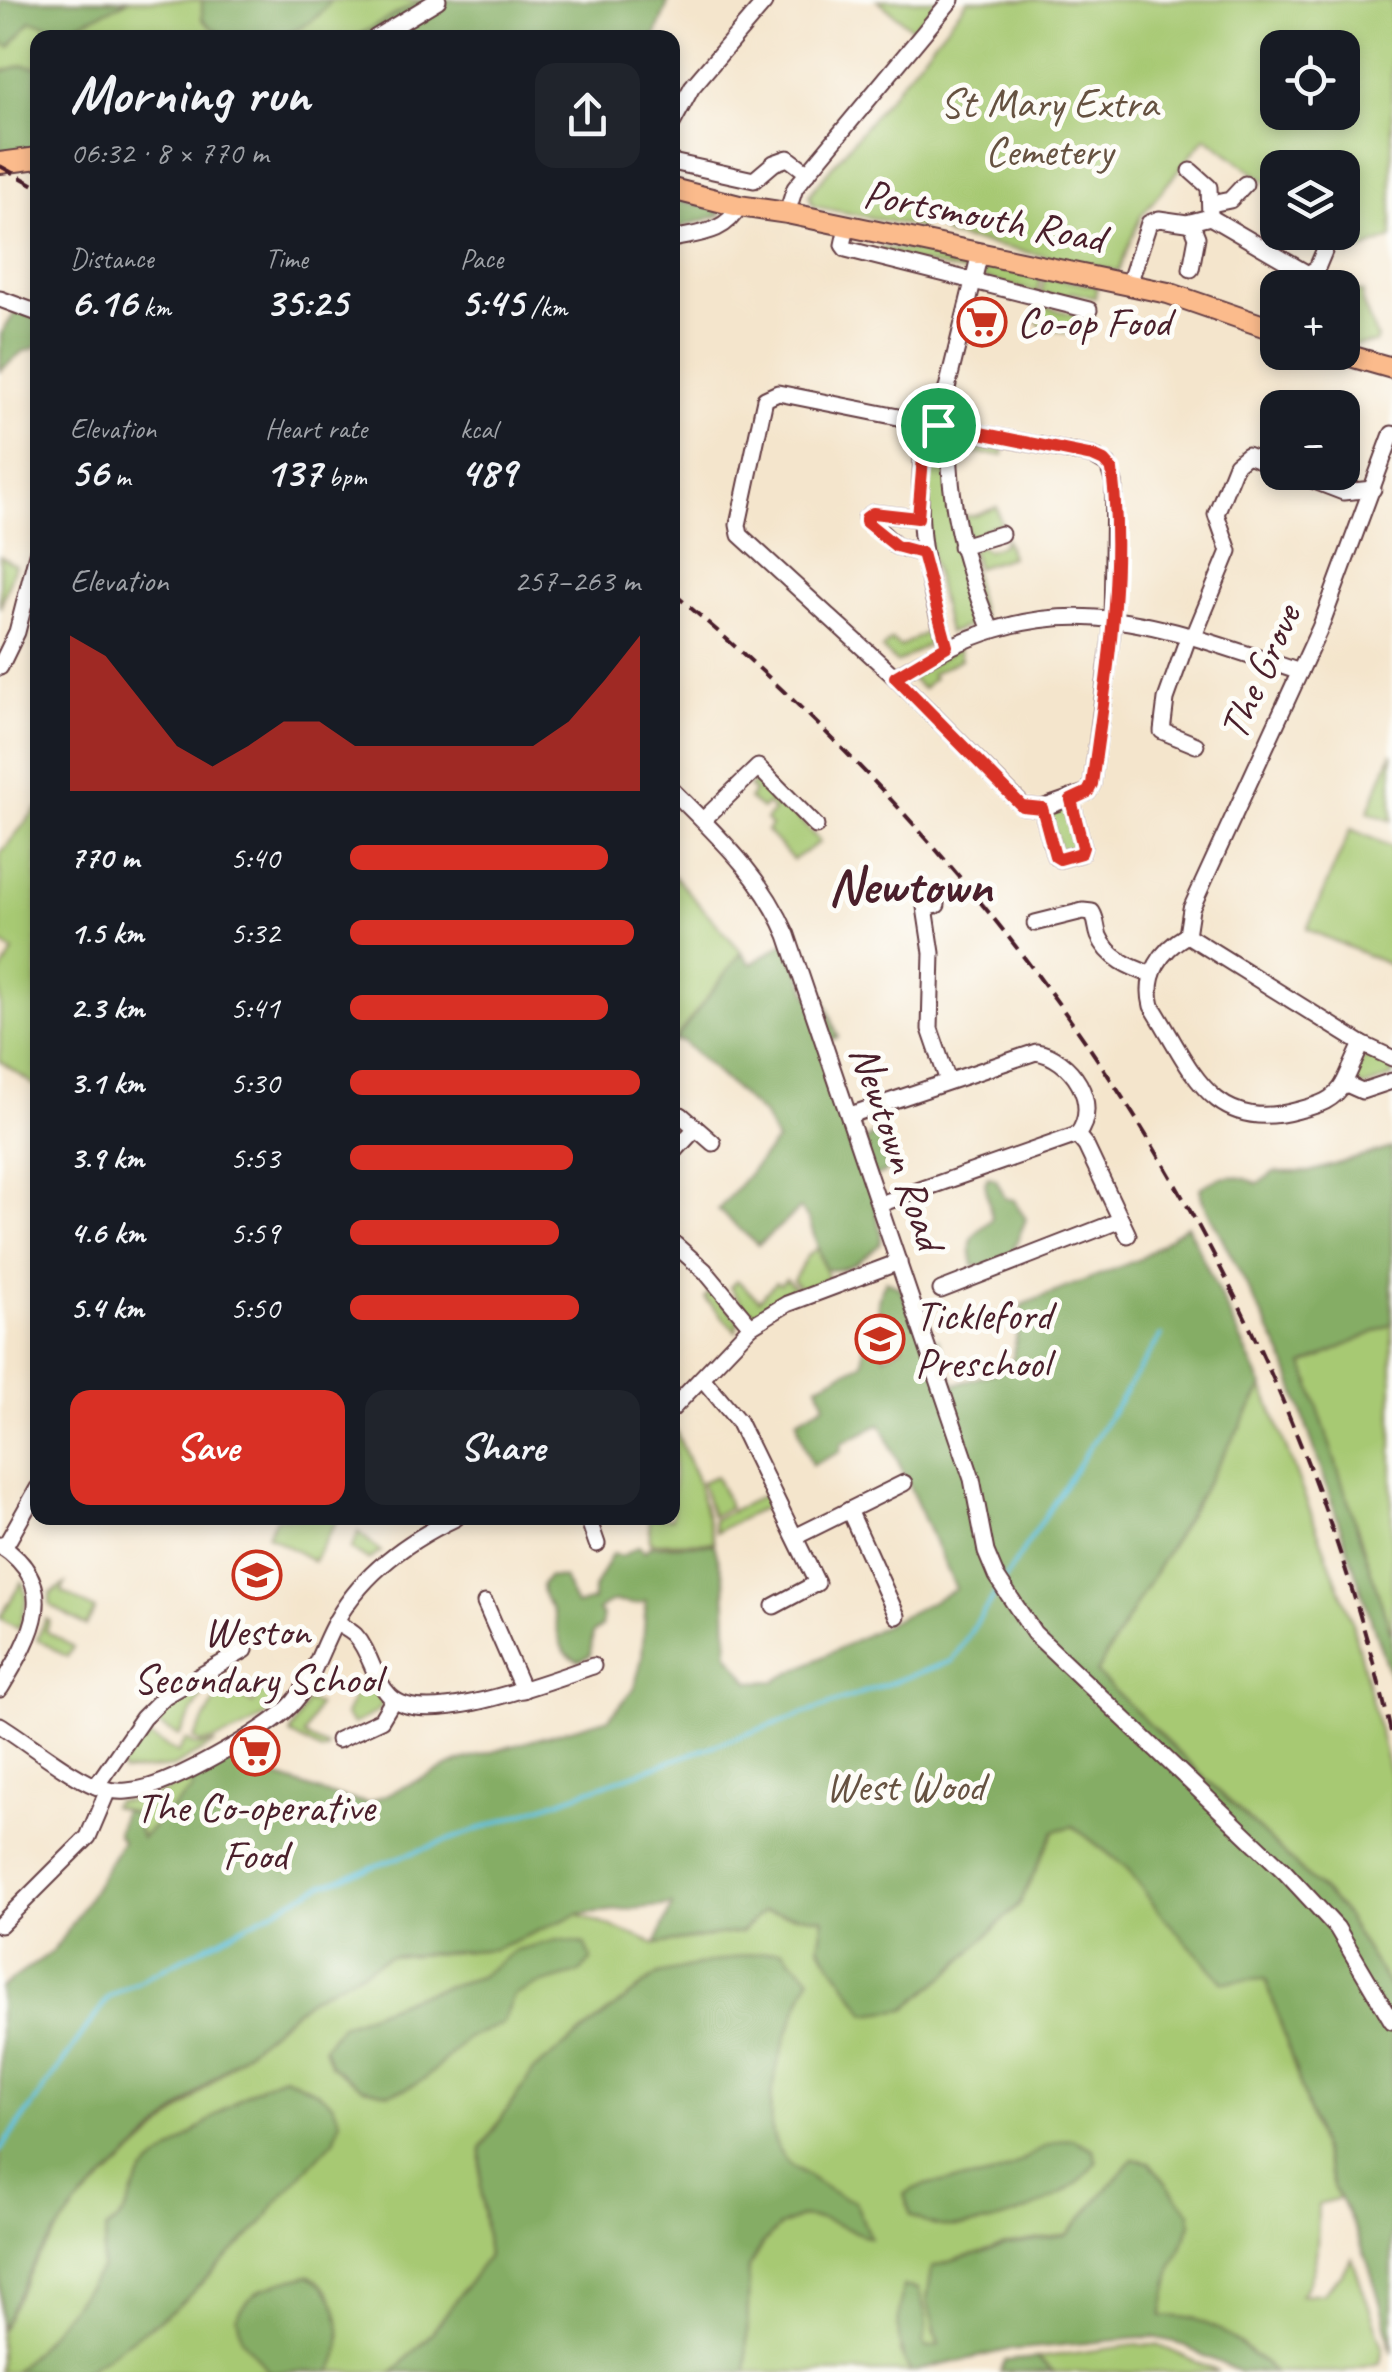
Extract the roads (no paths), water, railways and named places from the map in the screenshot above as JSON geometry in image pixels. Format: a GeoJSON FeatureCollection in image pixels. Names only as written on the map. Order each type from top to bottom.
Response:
{"type":"FeatureCollection","features":[{"type":"Feature","properties":{"kind":"main road"},"geometry":{"type":"LineString","coordinates":[[0,164],[30,159]]}},
{"type":"Feature","properties":{"kind":"main road","name":"Portsmouth Road"},"geometry":{"type":"LineString","coordinates":[[680,191],[1128,284],[1196,300],[1260,324]]}},
{"type":"Feature","properties":{"kind":"main road"},"geometry":{"type":"LineString","coordinates":[[1360,359],[1392,368]]}},
{"type":"Feature","properties":{"kind":"street"},"geometry":{"type":"LineString","coordinates":[[388,30],[438,0]]}},
{"type":"Feature","properties":{"kind":"street"},"geometry":{"type":"LineString","coordinates":[[787,213],[795,188],[951,0]]}},
{"type":"Feature","properties":{"kind":"street"},"geometry":{"type":"LineString","coordinates":[[680,109],[692,87],[764,3]]}},
{"type":"Feature","properties":{"kind":"street","name":"Portsmouth Road"},"geometry":{"type":"LineString","coordinates":[[680,164],[754,180],[774,163],[788,158],[808,173]]}},
{"type":"Feature","properties":{"kind":"street"},"geometry":{"type":"LineString","coordinates":[[1191,172],[1206,183],[1210,206],[1300,270]]}},
{"type":"Feature","properties":{"kind":"street"},"geometry":{"type":"LineString","coordinates":[[1128,284],[1149,222],[1159,218],[1191,222],[1210,206],[1230,200],[1245,184]]}},
{"type":"Feature","properties":{"kind":"street"},"geometry":{"type":"LineString","coordinates":[[680,238],[722,227],[732,220],[738,206]]}},
{"type":"Feature","properties":{"kind":"street"},"geometry":{"type":"LineString","coordinates":[[1191,222],[1197,237],[1191,269]]}},
{"type":"Feature","properties":{"kind":"street"},"geometry":{"type":"LineString","coordinates":[[847,228],[846,249],[1088,310]]}},
{"type":"Feature","properties":{"kind":"street"},"geometry":{"type":"LineString","coordinates":[[947,646],[922,553],[918,518],[980,253]]}},
{"type":"Feature","properties":{"kind":"street"},"geometry":{"type":"LineString","coordinates":[[0,299],[30,310]]}},
{"type":"Feature","properties":{"kind":"street"},"geometry":{"type":"LineString","coordinates":[[778,393],[1104,461],[1112,470],[1114,484],[1113,618],[1092,784],[1088,792],[1071,800],[1042,808],[1022,806],[895,677],[744,539],[738,525],[765,399],[778,393]]}},
{"type":"Feature","properties":{"kind":"street"},"geometry":{"type":"LineString","coordinates":[[938,425],[962,546],[991,630]]}},
{"type":"Feature","properties":{"kind":"street","name":"The Grove"},"geometry":{"type":"LineString","coordinates":[[1152,974],[1166,949],[1187,935],[1190,909],[1300,672],[1392,434]]}},
{"type":"Feature","properties":{"kind":"street"},"geometry":{"type":"LineString","coordinates":[[1196,744],[1162,731],[1166,699],[1229,551],[1216,514],[1236,464],[1247,455],[1260,460]]}},
{"type":"Feature","properties":{"kind":"street"},"geometry":{"type":"LineString","coordinates":[[1338,490],[1373,489]]}},
{"type":"Feature","properties":{"kind":"street"},"geometry":{"type":"LineString","coordinates":[[918,518],[873,513],[866,522],[896,546],[922,553]]}},
{"type":"Feature","properties":{"kind":"street"},"geometry":{"type":"LineString","coordinates":[[962,546],[1000,534]]}},
{"type":"Feature","properties":{"kind":"street"},"geometry":{"type":"LineString","coordinates":[[0,666],[17,632],[30,581]]}},
{"type":"Feature","properties":{"kind":"street"},"geometry":{"type":"LineString","coordinates":[[895,677],[947,646],[991,630],[1054,618],[1113,618],[1192,636],[1300,672]]}},
{"type":"Feature","properties":{"kind":"street"},"geometry":{"type":"LineString","coordinates":[[758,749],[758,767],[816,826]]}},
{"type":"Feature","properties":{"kind":"street"},"geometry":{"type":"LineString","coordinates":[[703,820],[758,767]]}},
{"type":"Feature","properties":{"kind":"street","name":"Newtown Road"},"geometry":{"type":"LineString","coordinates":[[680,798],[754,875],[781,922],[972,1479],[986,1552],[996,1576],[1034,1633],[1285,1872],[1336,1928],[1392,2021]]}},
{"type":"Feature","properties":{"kind":"street"},"geometry":{"type":"LineString","coordinates":[[1042,808],[1055,856],[1060,859],[1081,853],[1083,847],[1071,800]]}},
{"type":"Feature","properties":{"kind":"street"},"geometry":{"type":"LineString","coordinates":[[937,904],[926,907],[932,945],[929,1017],[948,1081]]}},
{"type":"Feature","properties":{"kind":"street"},"geometry":{"type":"LineString","coordinates":[[1096,918],[1112,906]]}},
{"type":"Feature","properties":{"kind":"street"},"geometry":{"type":"LineString","coordinates":[[1035,924],[1092,912],[1099,935],[1111,953],[1120,962],[1152,974],[1152,1006],[1202,1086],[1229,1109],[1253,1116],[1280,1115],[1330,1100],[1344,1083],[1362,1044]]}},
{"type":"Feature","properties":{"kind":"street"},"geometry":{"type":"LineString","coordinates":[[1187,935],[1362,1044],[1392,1058]]}},
{"type":"Feature","properties":{"kind":"street"},"geometry":{"type":"LineString","coordinates":[[850,1116],[1036,1052],[1060,1060],[1086,1096],[1086,1117],[1077,1135],[880,1204]]}},
{"type":"Feature","properties":{"kind":"street"},"geometry":{"type":"LineString","coordinates":[[1344,1083],[1362,1091],[1392,1081]]}},
{"type":"Feature","properties":{"kind":"street"},"geometry":{"type":"LineString","coordinates":[[681,1114],[713,1143]]}},
{"type":"Feature","properties":{"kind":"street"},"geometry":{"type":"LineString","coordinates":[[680,1145],[696,1128]]}},
{"type":"Feature","properties":{"kind":"street"},"geometry":{"type":"LineString","coordinates":[[941,1290],[1125,1228],[1077,1135]]}},
{"type":"Feature","properties":{"kind":"street"},"geometry":{"type":"LineString","coordinates":[[680,1249],[706,1271],[751,1326]]}},
{"type":"Feature","properties":{"kind":"street"},"geometry":{"type":"LineString","coordinates":[[680,1401],[751,1326],[787,1304],[899,1262]]}},
{"type":"Feature","properties":{"kind":"street"},"geometry":{"type":"LineString","coordinates":[[702,1378],[738,1420],[826,1598]]}},
{"type":"Feature","properties":{"kind":"street"},"geometry":{"type":"LineString","coordinates":[[795,1537],[904,1482]]}},
{"type":"Feature","properties":{"kind":"street"},"geometry":{"type":"LineString","coordinates":[[2,1680],[34,1618],[34,1579],[24,1563],[2,1546],[30,1501]]}},
{"type":"Feature","properties":{"kind":"street"},"geometry":{"type":"LineString","coordinates":[[848,1510],[897,1616]]}},
{"type":"Feature","properties":{"kind":"street"},"geometry":{"type":"LineString","coordinates":[[0,1724],[102,1788],[134,1790],[174,1777],[270,1723],[295,1701],[354,1592],[374,1571],[423,1534],[442,1525]]}},
{"type":"Feature","properties":{"kind":"street"},"geometry":{"type":"LineString","coordinates":[[591,1525],[598,1544]]}},
{"type":"Feature","properties":{"kind":"street"},"geometry":{"type":"LineString","coordinates":[[774,1606],[817,1583]]}},
{"type":"Feature","properties":{"kind":"street"},"geometry":{"type":"LineString","coordinates":[[485,1603],[524,1690]]}},
{"type":"Feature","properties":{"kind":"street"},"geometry":{"type":"LineString","coordinates":[[335,1622],[354,1635],[378,1681],[393,1700],[431,1710],[524,1690],[593,1666]]}},
{"type":"Feature","properties":{"kind":"street"},"geometry":{"type":"LineString","coordinates":[[3,1932],[88,1837],[102,1788],[143,1718],[164,1696],[245,1650]]}},
{"type":"Feature","properties":{"kind":"street"},"geometry":{"type":"LineString","coordinates":[[338,1740],[381,1720],[393,1700]]}},
{"type":"Feature","properties":{"kind":"waterway"},"geometry":{"type":"LineString","coordinates":[[1004,1580],[1161,1336]]}},
{"type":"Feature","properties":{"kind":"waterway"},"geometry":{"type":"LineString","coordinates":[[0,2151],[109,1997],[322,1885],[952,1661],[999,1588]]}},
{"type":"Feature","properties":{"kind":"railway"},"geometry":{"type":"LineString","coordinates":[[0,166],[30,183]]}},
{"type":"Feature","properties":{"kind":"railway"},"geometry":{"type":"LineString","coordinates":[[680,599],[802,709],[922,834],[1030,965],[1127,1104],[1212,1251],[1284,1405],[1345,1567],[1392,1736]]}},
{"type":"Feature","properties":{"kind":"place","name":"Co-op Food"},"geometry":{"type":"Point","coordinates":[982,322]}},
{"type":"Feature","properties":{"kind":"place","name":"Tickleford Preschool"},"geometry":{"type":"Point","coordinates":[880,1339]}},
{"type":"Feature","properties":{"kind":"place","name":"Weston Secondary School"},"geometry":{"type":"Point","coordinates":[257,1575]}},
{"type":"Feature","properties":{"kind":"place","name":"The Co-operative Food"},"geometry":{"type":"Point","coordinates":[255,1751]}},
{"type":"Feature","properties":{"kind":"district","name":"Newtown"},"geometry":{"type":"Point","coordinates":[910,886]}},
{"type":"Feature","properties":{"kind":"park label","name":"St Mary Extra Cemetery"},"geometry":{"type":"Point","coordinates":[1049,127]}},
{"type":"Feature","properties":{"kind":"park label","name":"West Wood"},"geometry":{"type":"Point","coordinates":[905,1786]}}]}
